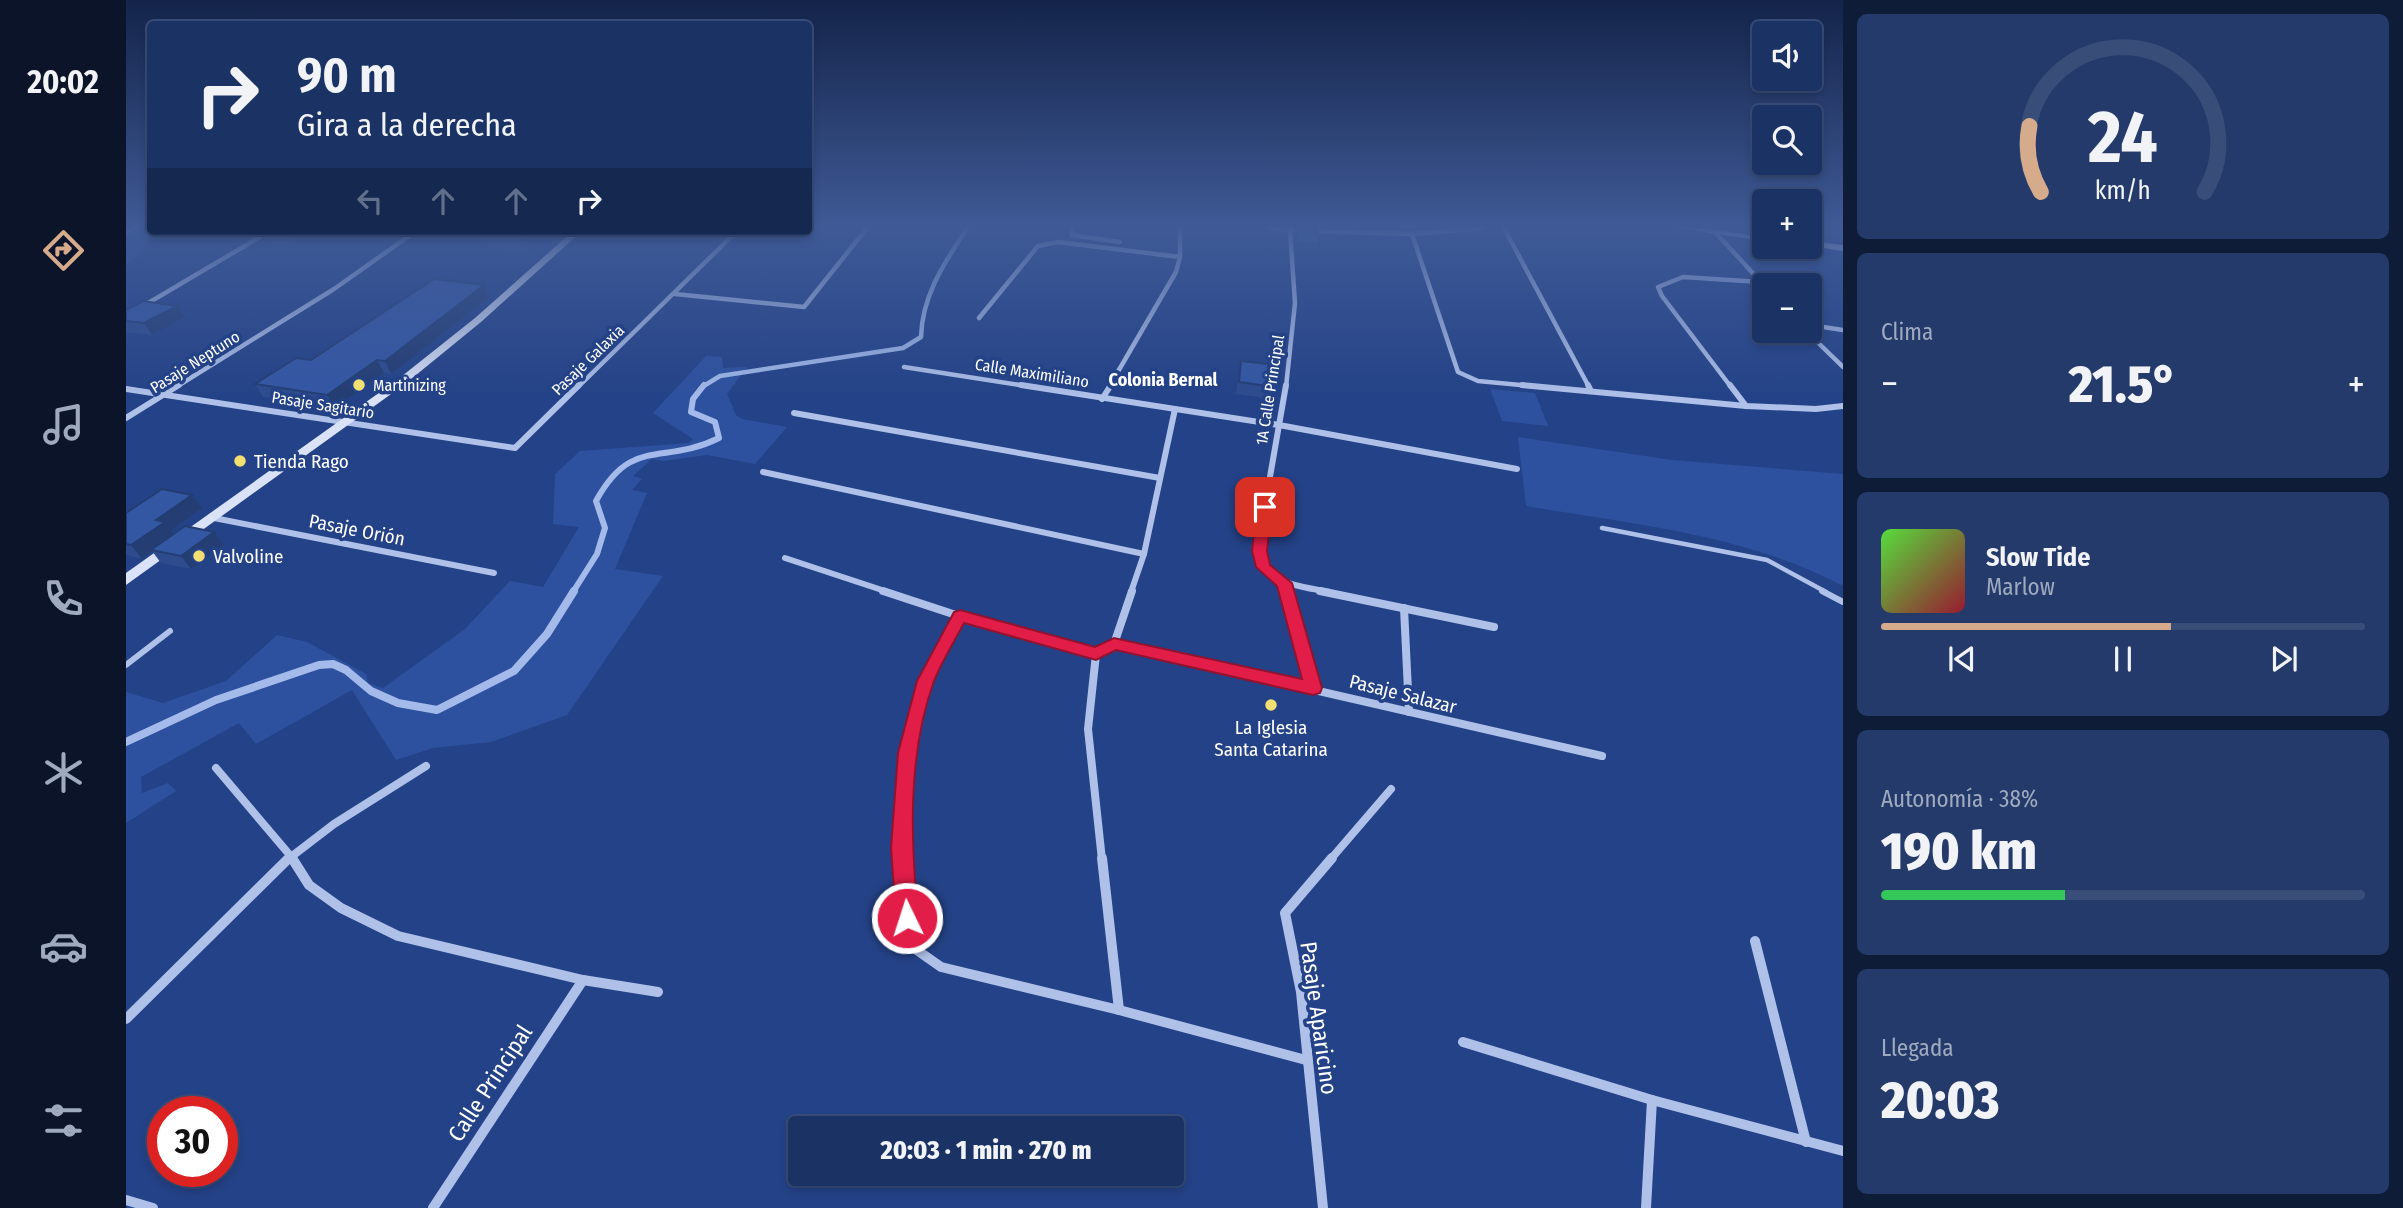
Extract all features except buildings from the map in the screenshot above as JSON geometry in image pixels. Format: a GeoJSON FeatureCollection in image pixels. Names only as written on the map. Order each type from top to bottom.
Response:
{"type":"FeatureCollection","features":[{"type":"Feature","properties":{"kind":"main road"},"geometry":{"type":"LineString","coordinates":[[126,580],[345,424],[478,320],[518,284]]}},
{"type":"Feature","properties":{"kind":"street"},"geometry":{"type":"LineString","coordinates":[[126,316],[180,284]]}},
{"type":"Feature","properties":{"kind":"street","name":"Pasaje Neptuno"},"geometry":{"type":"LineString","coordinates":[[126,418],[341,284]]}},
{"type":"Feature","properties":{"kind":"street","name":"Pasaje Galaxia"},"geometry":{"type":"LineString","coordinates":[[515,448],[684,284]]}},
{"type":"Feature","properties":{"kind":"street"},"geometry":{"type":"LineString","coordinates":[[675,294],[804,307],[822,284]]}},
{"type":"Feature","properties":{"kind":"street"},"geometry":{"type":"LineString","coordinates":[[979,318],[1007,284]]}},
{"type":"Feature","properties":{"kind":"street"},"geometry":{"type":"LineString","coordinates":[[1102,399],[1169,284]]}},
{"type":"Feature","properties":{"kind":"street","name":"1A Calle Principal"},"geometry":{"type":"LineString","coordinates":[[1284,583],[1263,567],[1259,551],[1291,359],[1294,284]]}},
{"type":"Feature","properties":{"kind":"street"},"geometry":{"type":"LineString","coordinates":[[1429,284],[1458,372],[1478,381],[1746,406],[1816,409],[1843,406]]}},
{"type":"Feature","properties":{"kind":"street"},"geometry":{"type":"LineString","coordinates":[[1534,284],[1591,391]]}},
{"type":"Feature","properties":{"kind":"street"},"geometry":{"type":"LineString","coordinates":[[1664,284],[1658,287],[1662,296],[1746,406]]}},
{"type":"Feature","properties":{"kind":"street"},"geometry":{"type":"LineString","coordinates":[[1822,327],[1843,330]]}},
{"type":"Feature","properties":{"kind":"street"},"geometry":{"type":"LineString","coordinates":[[1818,343],[1843,367]]}},
{"type":"Feature","properties":{"kind":"street","name":"Calle Maximiliano"},"geometry":{"type":"LineString","coordinates":[[904,367],[1279,425],[1517,469]]}},
{"type":"Feature","properties":{"kind":"street","name":"Pasaje Sagitario"},"geometry":{"type":"LineString","coordinates":[[126,389],[515,448]]}},
{"type":"Feature","properties":{"kind":"street"},"geometry":{"type":"LineString","coordinates":[[785,558],[960,616],[1096,654],[1114,644],[1143,554],[1175,410]]}},
{"type":"Feature","properties":{"kind":"street"},"geometry":{"type":"LineString","coordinates":[[793,413],[1160,478]]}},
{"type":"Feature","properties":{"kind":"street"},"geometry":{"type":"LineString","coordinates":[[763,472],[1143,554]]}},
{"type":"Feature","properties":{"kind":"street","name":"Pasaje Orión"},"geometry":{"type":"LineString","coordinates":[[214,518],[494,573]]}},
{"type":"Feature","properties":{"kind":"street"},"geometry":{"type":"LineString","coordinates":[[1313,688],[1284,583],[1494,627]]}},
{"type":"Feature","properties":{"kind":"street"},"geometry":{"type":"LineString","coordinates":[[1404,608],[1409,712]]}},
{"type":"Feature","properties":{"kind":"street"},"geometry":{"type":"LineString","coordinates":[[960,616],[926,681],[908,753],[901,848],[907,918],[914,948],[941,967],[1119,1010],[1306,1060]]}},
{"type":"Feature","properties":{"kind":"street","name":"Pasaje Salazar"},"geometry":{"type":"LineString","coordinates":[[1114,644],[1602,756]]}},
{"type":"Feature","properties":{"kind":"street"},"geometry":{"type":"LineString","coordinates":[[1096,654],[1088,729],[1119,1010]]}},
{"type":"Feature","properties":{"kind":"street"},"geometry":{"type":"LineString","coordinates":[[126,1018],[291,856],[334,824],[426,766]]}},
{"type":"Feature","properties":{"kind":"street"},"geometry":{"type":"LineString","coordinates":[[216,768],[291,856],[309,885],[341,908],[370,924],[398,936],[438,947],[583,980],[658,992]]}},
{"type":"Feature","properties":{"kind":"street","name":"Pasaje Aparicino"},"geometry":{"type":"LineString","coordinates":[[1323,1208],[1301,992],[1285,913],[1391,789]]}},
{"type":"Feature","properties":{"kind":"street"},"geometry":{"type":"LineString","coordinates":[[1755,941],[1806,1142]]}},
{"type":"Feature","properties":{"kind":"street","name":"Calle Principal"},"geometry":{"type":"LineString","coordinates":[[433,1208],[583,980]]}},
{"type":"Feature","properties":{"kind":"street"},"geometry":{"type":"LineString","coordinates":[[1463,1042],[1652,1100],[1843,1151]]}},
{"type":"Feature","properties":{"kind":"street"},"geometry":{"type":"LineString","coordinates":[[1646,1208],[1652,1100]]}},
{"type":"Feature","properties":{"kind":"street"},"geometry":{"type":"LineString","coordinates":[[126,1200],[153,1208]]}},
{"type":"Feature","properties":{"kind":"lane"},"geometry":{"type":"LineString","coordinates":[[1602,528],[1740,552],[1767,560],[1843,602]]}},
{"type":"Feature","properties":{"kind":"lane"},"geometry":{"type":"LineString","coordinates":[[126,665],[170,631]]}},
{"type":"Feature","properties":{"kind":"shaded area"},"geometry":{"type":"Polygon","coordinates":[[[706,356],[722,357],[723,368],[747,367],[727,394],[736,415],[742,419],[787,427],[755,464],[707,455],[664,461],[652,459],[633,476],[642,479],[632,490],[647,493],[615,569],[663,576],[567,715],[491,742],[433,748],[396,760],[352,690],[256,744],[239,723],[141,777],[142,793],[168,783],[176,791],[126,823],[126,692],[163,703],[226,681],[277,635],[307,642],[366,674],[368,683],[383,688],[465,629],[510,581],[543,587],[579,527],[553,524],[555,474],[580,451],[689,443],[693,439],[653,413],[706,356]]]}},
{"type":"Feature","properties":{"kind":"shaded area"},"geometry":{"type":"Polygon","coordinates":[[[1490,389],[1535,393],[1548,426],[1502,421],[1490,389]]]}},
{"type":"Feature","properties":{"kind":"shaded area"},"geometry":{"type":"Polygon","coordinates":[[[1518,437],[1672,460],[1843,474],[1843,584],[1766,554],[1726,542],[1646,525],[1526,506],[1518,437]]]}},
{"type":"Feature","properties":{"kind":"waterway"},"geometry":{"type":"LineString","coordinates":[[703,386],[720,376],[903,348],[921,337],[922,322],[934,284]]}},
{"type":"Feature","properties":{"kind":"waterway"},"geometry":{"type":"LineString","coordinates":[[573,592],[597,554],[605,528],[596,501],[609,480],[636,459],[699,446],[719,438],[715,422],[691,412],[693,399],[703,386]]}},
{"type":"Feature","properties":{"kind":"waterway"},"geometry":{"type":"LineString","coordinates":[[126,742],[216,700],[319,665],[333,664],[346,670],[371,691],[398,703],[437,710],[514,671],[547,634],[574,591]]}},
{"type":"Feature","properties":{"kind":"place","name":"Martinizing"},"geometry":{"type":"Point","coordinates":[359,385]}},
{"type":"Feature","properties":{"kind":"place","name":"Tienda Rago"},"geometry":{"type":"Point","coordinates":[240,461]}},
{"type":"Feature","properties":{"kind":"place","name":"Valvoline"},"geometry":{"type":"Point","coordinates":[199,556]}},
{"type":"Feature","properties":{"kind":"place","name":"La Iglesia Santa Catarina"},"geometry":{"type":"Point","coordinates":[1271,705]}},
{"type":"Feature","properties":{"kind":"district","name":"Colonia Bernal"},"geometry":{"type":"Point","coordinates":[1163,380]}},
{"type":"Feature","properties":{"kind":"route"},"geometry":{"type":"LineString","coordinates":[[907,918],[901,848],[908,753],[926,681],[960,616],[1096,654],[1114,644],[1313,688],[1284,583],[1271,576],[1263,567],[1259,551],[1265,507]]}}]}
